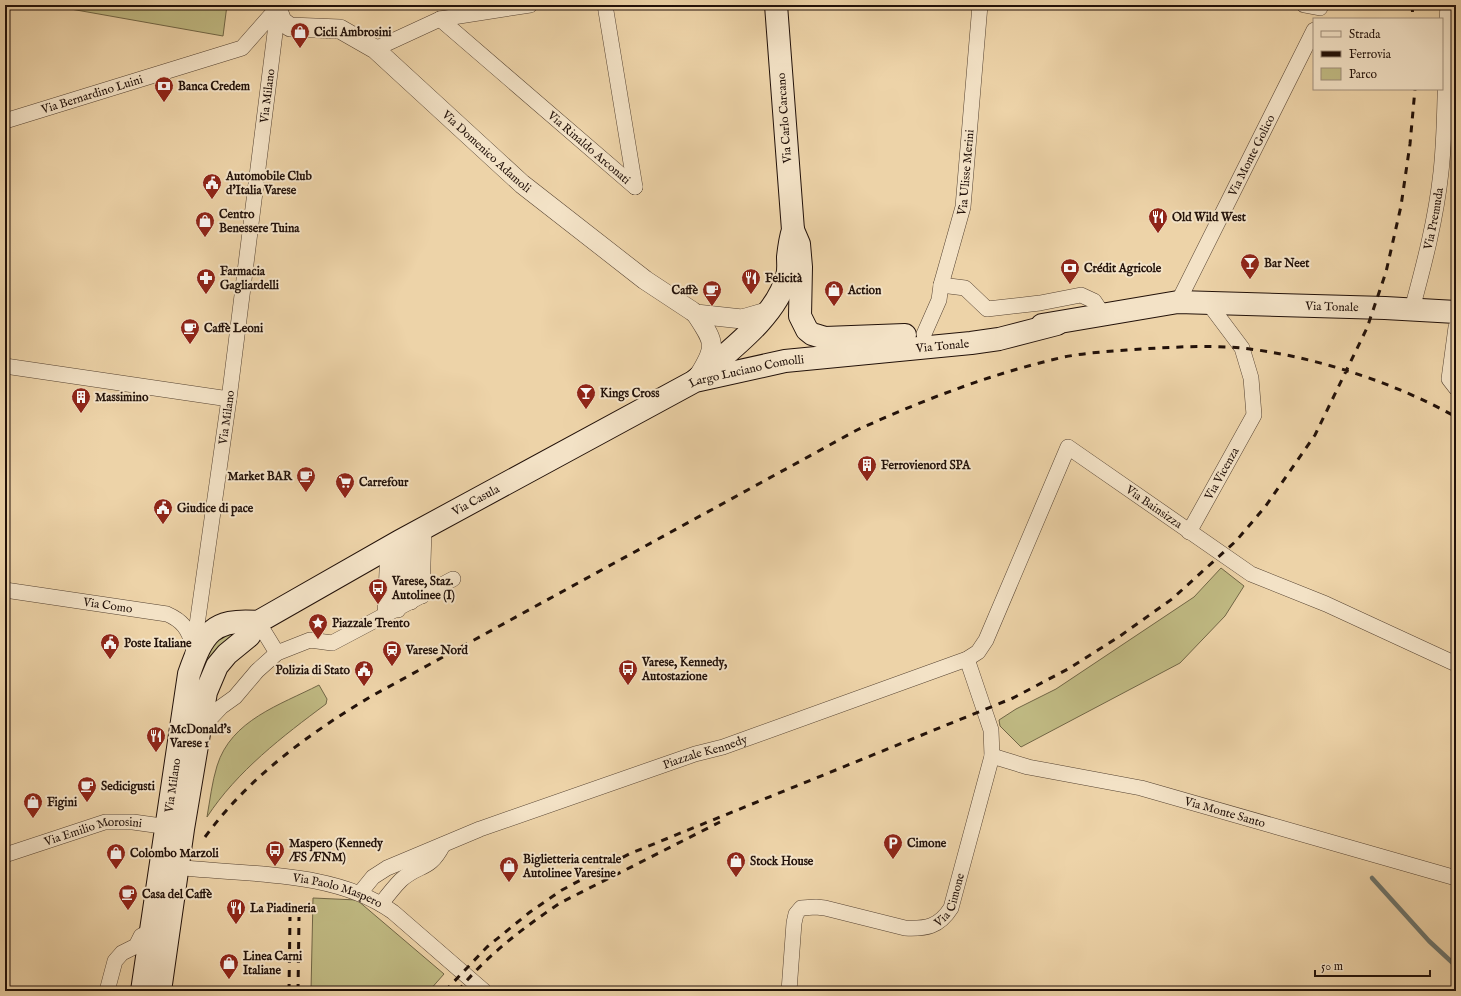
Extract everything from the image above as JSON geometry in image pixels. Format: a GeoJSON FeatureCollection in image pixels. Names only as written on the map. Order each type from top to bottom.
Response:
{"type":"FeatureCollection","features":[{"type":"Feature","properties":{"kind":"main road","name":"Via Carlo Carcano"},"geometry":{"type":"LineString","coordinates":[[770,311],[784,288],[788,274],[790,243],[793,230],[776,5]]}},
{"type":"Feature","properties":{"kind":"main road","name":"Via Carlo Carcano"},"geometry":{"type":"LineString","coordinates":[[793,230],[799,244],[801,267],[800,308]]}},
{"type":"Feature","properties":{"kind":"main road","name":"Via Tonale"},"geometry":{"type":"LineString","coordinates":[[826,347],[924,334],[969,333],[1057,324],[1178,302],[1456,312]]}},
{"type":"Feature","properties":{"kind":"main road","name":"Largo Luciano Comolli"},"geometry":{"type":"LineString","coordinates":[[800,308],[802,324],[826,347]]}},
{"type":"Feature","properties":{"kind":"main road","name":"Largo Luciano Comolli"},"geometry":{"type":"LineString","coordinates":[[695,381],[755,328],[770,311]]}},
{"type":"Feature","properties":{"kind":"main road","name":"Via Tonale"},"geometry":{"type":"LineString","coordinates":[[826,347],[971,344],[999,339],[1057,324]]}},
{"type":"Feature","properties":{"kind":"main road","name":"Largo Luciano Comolli"},"geometry":{"type":"LineString","coordinates":[[695,381],[826,347]]}},
{"type":"Feature","properties":{"kind":"main road","name":"Via Casula"},"geometry":{"type":"LineString","coordinates":[[203,705],[210,679],[217,666],[227,654],[249,636],[258,622],[406,538],[695,381]]}},
{"type":"Feature","properties":{"kind":"main road"},"geometry":{"type":"LineString","coordinates":[[189,674],[196,655],[209,633],[229,622],[258,622]]}},
{"type":"Feature","properties":{"kind":"main road","name":"Via Milano"},"geometry":{"type":"LineString","coordinates":[[160,991],[169,866],[189,674]]}},
{"type":"Feature","properties":{"kind":"main road","name":"Via Milano"},"geometry":{"type":"LineString","coordinates":[[174,827],[196,747],[203,705]]}},
{"type":"Feature","properties":{"kind":"main road","name":"Via Milano"},"geometry":{"type":"LineString","coordinates":[[142,991],[150,931],[169,866]]}},
{"type":"Feature","properties":{"kind":"street"},"geometry":{"type":"LineString","coordinates":[[375,49],[440,19],[530,5]]}},
{"type":"Feature","properties":{"kind":"street","name":"Via Rinaldo Arconati"},"geometry":{"type":"LineString","coordinates":[[440,19],[635,188],[606,5]]}},
{"type":"Feature","properties":{"kind":"street","name":"Via Ulisse Merini"},"geometry":{"type":"LineString","coordinates":[[924,334],[939,300],[941,285],[963,207],[980,5]]}},
{"type":"Feature","properties":{"kind":"street"},"geometry":{"type":"LineString","coordinates":[[1304,5],[1320,11]]}},
{"type":"Feature","properties":{"kind":"street","name":"Via Premuda"},"geometry":{"type":"LineString","coordinates":[[1412,310],[1426,255],[1441,173],[1448,5]]}},
{"type":"Feature","properties":{"kind":"street","name":"Via Domenico Adamoli"},"geometry":{"type":"LineString","coordinates":[[278,6],[279,15],[290,28],[340,29],[375,49],[522,184],[646,280],[696,314],[709,335],[713,347],[709,359],[695,381]]}},
{"type":"Feature","properties":{"kind":"street","name":"Via Bernardino Luini"},"geometry":{"type":"LineString","coordinates":[[5,121],[242,48],[278,6]]}},
{"type":"Feature","properties":{"kind":"street","name":"Via Milano"},"geometry":{"type":"LineString","coordinates":[[189,674],[229,399],[278,6]]}},
{"type":"Feature","properties":{"kind":"street","name":"Via Monte Golico"},"geometry":{"type":"LineString","coordinates":[[1178,302],[1313,32]]}},
{"type":"Feature","properties":{"kind":"street"},"geometry":{"type":"LineString","coordinates":[[941,285],[965,288],[987,309],[1040,303],[1081,295],[1094,301],[1104,316]]}},
{"type":"Feature","properties":{"kind":"street","name":"Via Vicenza"},"geometry":{"type":"LineString","coordinates":[[1189,532],[1254,415],[1251,378],[1242,348],[1209,304]]}},
{"type":"Feature","properties":{"kind":"street","name":"Via Domenico Adamoli"},"geometry":{"type":"LineString","coordinates":[[696,314],[742,319],[770,311]]}},
{"type":"Feature","properties":{"kind":"street"},"geometry":{"type":"LineString","coordinates":[[1456,327],[1449,379],[1456,388]]}},
{"type":"Feature","properties":{"kind":"street"},"geometry":{"type":"LineString","coordinates":[[5,366],[229,399]]}},
{"type":"Feature","properties":{"kind":"street","name":"Via Bainsizza"},"geometry":{"type":"LineString","coordinates":[[967,659],[978,652],[986,640],[1068,447],[1251,574],[1326,604],[1456,664]]}},
{"type":"Feature","properties":{"kind":"street"},"geometry":{"type":"LineString","coordinates":[[406,538],[417,599]]}},
{"type":"Feature","properties":{"kind":"street"},"geometry":{"type":"LineString","coordinates":[[398,610],[406,538]]}},
{"type":"Feature","properties":{"kind":"street"},"geometry":{"type":"LineString","coordinates":[[385,617],[406,538]]}},
{"type":"Feature","properties":{"kind":"street"},"geometry":{"type":"LineString","coordinates":[[196,747],[205,724],[221,707],[235,697],[257,671],[277,653],[310,640],[332,643],[385,617],[454,579]]}},
{"type":"Feature","properties":{"kind":"street","name":"Via Como"},"geometry":{"type":"LineString","coordinates":[[5,590],[167,614],[177,618],[185,625],[194,646]]}},
{"type":"Feature","properties":{"kind":"street"},"geometry":{"type":"LineString","coordinates":[[258,622],[277,653]]}},
{"type":"Feature","properties":{"kind":"street","name":"Via Cimone"},"geometry":{"type":"LineString","coordinates":[[789,991],[794,923],[796,914],[801,908],[825,908],[905,928],[927,928],[946,916],[954,900],[992,756],[991,730],[967,659]]}},
{"type":"Feature","properties":{"kind":"street","name":"Piazzale Kennedy"},"geometry":{"type":"LineString","coordinates":[[360,893],[373,877],[387,868],[480,829],[695,754],[723,747],[967,659]]}},
{"type":"Feature","properties":{"kind":"street","name":"Via Monte Santo"},"geometry":{"type":"LineString","coordinates":[[992,756],[1028,767],[1141,788],[1456,878]]}},
{"type":"Feature","properties":{"kind":"street","name":"Via Emilio Morosini"},"geometry":{"type":"LineString","coordinates":[[5,855],[105,822],[133,822],[174,827]]}},
{"type":"Feature","properties":{"kind":"street"},"geometry":{"type":"LineString","coordinates":[[381,904],[400,880],[411,873],[425,868],[436,858],[443,845]]}},
{"type":"Feature","properties":{"kind":"street","name":"Via Paolo Maspero"},"geometry":{"type":"LineString","coordinates":[[169,866],[313,880],[360,893],[381,904],[484,991]]}},
{"type":"Feature","properties":{"kind":"street"},"geometry":{"type":"LineString","coordinates":[[107,991],[115,961],[122,953],[136,946],[141,936],[150,931]]}},
{"type":"Feature","properties":{"kind":"green space"},"geometry":{"type":"Polygon","coordinates":[[[48,5],[227,5],[223,36],[48,5]]]}},
{"type":"Feature","properties":{"kind":"green space"},"geometry":{"type":"Polygon","coordinates":[[[1221,568],[1244,586],[1225,616],[1180,663],[1021,747],[1000,726],[999,720],[1016,709],[1056,689],[1194,597],[1221,568]]]}},
{"type":"Feature","properties":{"kind":"green space"},"geometry":{"type":"Polygon","coordinates":[[[235,632],[206,669],[203,669],[202,666],[213,640],[235,632]]]}},
{"type":"Feature","properties":{"kind":"green space"},"geometry":{"type":"Polygon","coordinates":[[[319,685],[327,699],[326,704],[277,742],[246,769],[219,800],[207,817],[212,785],[217,766],[224,750],[233,737],[245,725],[273,707],[319,685]]]}},
{"type":"Feature","properties":{"kind":"green space"},"geometry":{"type":"Polygon","coordinates":[[[313,898],[357,900],[444,974],[429,991],[311,991],[313,898]]]}},
{"type":"Feature","properties":{"kind":"waterway"},"geometry":{"type":"LineString","coordinates":[[1372,878],[1429,941],[1456,966]]}},
{"type":"Feature","properties":{"kind":"railway"},"geometry":{"type":"LineString","coordinates":[[1412,5],[1413,18]]}},
{"type":"Feature","properties":{"kind":"railway"},"geometry":{"type":"LineString","coordinates":[[445,991],[487,947],[530,912],[562,890],[629,854],[1013,698],[1068,669],[1120,636],[1172,599],[1236,541],[1265,507],[1315,435],[1367,328],[1386,272],[1401,206],[1410,144],[1415,90]]}},
{"type":"Feature","properties":{"kind":"railway"},"geometry":{"type":"LineString","coordinates":[[205,837],[240,795],[280,759],[324,726],[370,697],[857,430],[907,408],[985,379],[1064,357],[1084,354],[1179,347],[1242,348],[1297,357],[1352,372],[1432,404],[1456,417]]}},
{"type":"Feature","properties":{"kind":"railway"},"geometry":{"type":"LineString","coordinates":[[458,991],[493,954],[532,922],[560,903],[720,822]]}},
{"type":"Feature","properties":{"kind":"railway"},"geometry":{"type":"LineString","coordinates":[[289,991],[290,917]]}},
{"type":"Feature","properties":{"kind":"railway"},"geometry":{"type":"LineString","coordinates":[[298,991],[299,917]]}},
{"type":"Feature","properties":{"kind":"place","name":"Cicli Ambrosini"},"geometry":{"type":"Point","coordinates":[300,49]}},
{"type":"Feature","properties":{"kind":"place","name":"Banca Credem"},"geometry":{"type":"Point","coordinates":[164,103]}},
{"type":"Feature","properties":{"kind":"place","name":"Automobile Club d'Italia Varese"},"geometry":{"type":"Point","coordinates":[212,200]}},
{"type":"Feature","properties":{"kind":"place","name":"Old Wild West"},"geometry":{"type":"Point","coordinates":[1158,234]}},
{"type":"Feature","properties":{"kind":"place","name":"Centro Benessere Tuina"},"geometry":{"type":"Point","coordinates":[205,238]}},
{"type":"Feature","properties":{"kind":"place","name":"Bar Neet"},"geometry":{"type":"Point","coordinates":[1250,280]}},
{"type":"Feature","properties":{"kind":"place","name":"Crédit Agricole"},"geometry":{"type":"Point","coordinates":[1070,285]}},
{"type":"Feature","properties":{"kind":"place","name":"Farmacia Gagliardelli"},"geometry":{"type":"Point","coordinates":[206,295]}},
{"type":"Feature","properties":{"kind":"place","name":"Felicità"},"geometry":{"type":"Point","coordinates":[751,295]}},
{"type":"Feature","properties":{"kind":"place","name":"Caffè"},"geometry":{"type":"Point","coordinates":[712,307]}},
{"type":"Feature","properties":{"kind":"place","name":"Action"},"geometry":{"type":"Point","coordinates":[834,307]}},
{"type":"Feature","properties":{"kind":"place","name":"Caffè Leoni"},"geometry":{"type":"Point","coordinates":[190,345]}},
{"type":"Feature","properties":{"kind":"place","name":"Kings Cross"},"geometry":{"type":"Point","coordinates":[586,410]}},
{"type":"Feature","properties":{"kind":"place","name":"Massimino"},"geometry":{"type":"Point","coordinates":[81,414]}},
{"type":"Feature","properties":{"kind":"place","name":"Ferrovienord SPA"},"geometry":{"type":"Point","coordinates":[867,482]}},
{"type":"Feature","properties":{"kind":"place","name":"Market BAR"},"geometry":{"type":"Point","coordinates":[306,493]}},
{"type":"Feature","properties":{"kind":"place","name":"Carrefour"},"geometry":{"type":"Point","coordinates":[345,499]}},
{"type":"Feature","properties":{"kind":"place","name":"Giudice di pace"},"geometry":{"type":"Point","coordinates":[163,525]}},
{"type":"Feature","properties":{"kind":"place","name":"Varese, Staz. Autolinee (I)"},"geometry":{"type":"Point","coordinates":[378,605]}},
{"type":"Feature","properties":{"kind":"place","name":"Piazzale Trento"},"geometry":{"type":"Point","coordinates":[318,640]}},
{"type":"Feature","properties":{"kind":"place","name":"Poste Italiane"},"geometry":{"type":"Point","coordinates":[110,660]}},
{"type":"Feature","properties":{"kind":"place","name":"Varese Nord"},"geometry":{"type":"Point","coordinates":[392,667]}},
{"type":"Feature","properties":{"kind":"place","name":"Varese, Kennedy, Autostazione"},"geometry":{"type":"Point","coordinates":[628,686]}},
{"type":"Feature","properties":{"kind":"place","name":"Polizia di Stato"},"geometry":{"type":"Point","coordinates":[364,687]}},
{"type":"Feature","properties":{"kind":"place","name":"McDonald's Varese 1"},"geometry":{"type":"Point","coordinates":[156,753]}},
{"type":"Feature","properties":{"kind":"place","name":"Sedicigusti"},"geometry":{"type":"Point","coordinates":[87,803]}},
{"type":"Feature","properties":{"kind":"place","name":"Figini"},"geometry":{"type":"Point","coordinates":[33,819]}},
{"type":"Feature","properties":{"kind":"place","name":"Cimone"},"geometry":{"type":"Point","coordinates":[893,860]}},
{"type":"Feature","properties":{"kind":"place","name":"Maspero (Kennedy /FS /FNM)"},"geometry":{"type":"Point","coordinates":[275,867]}},
{"type":"Feature","properties":{"kind":"place","name":"Colombo Marzoli"},"geometry":{"type":"Point","coordinates":[116,870]}},
{"type":"Feature","properties":{"kind":"place","name":"Stock House"},"geometry":{"type":"Point","coordinates":[736,878]}},
{"type":"Feature","properties":{"kind":"place","name":"Biglietteria centrale Autolinee Varesine"},"geometry":{"type":"Point","coordinates":[509,883]}},
{"type":"Feature","properties":{"kind":"place","name":"Casa del Caffè"},"geometry":{"type":"Point","coordinates":[128,911]}},
{"type":"Feature","properties":{"kind":"place","name":"La Piadineria"},"geometry":{"type":"Point","coordinates":[236,925]}},
{"type":"Feature","properties":{"kind":"place","name":"Linea Carni Italiane"},"geometry":{"type":"Point","coordinates":[229,980]}}]}
